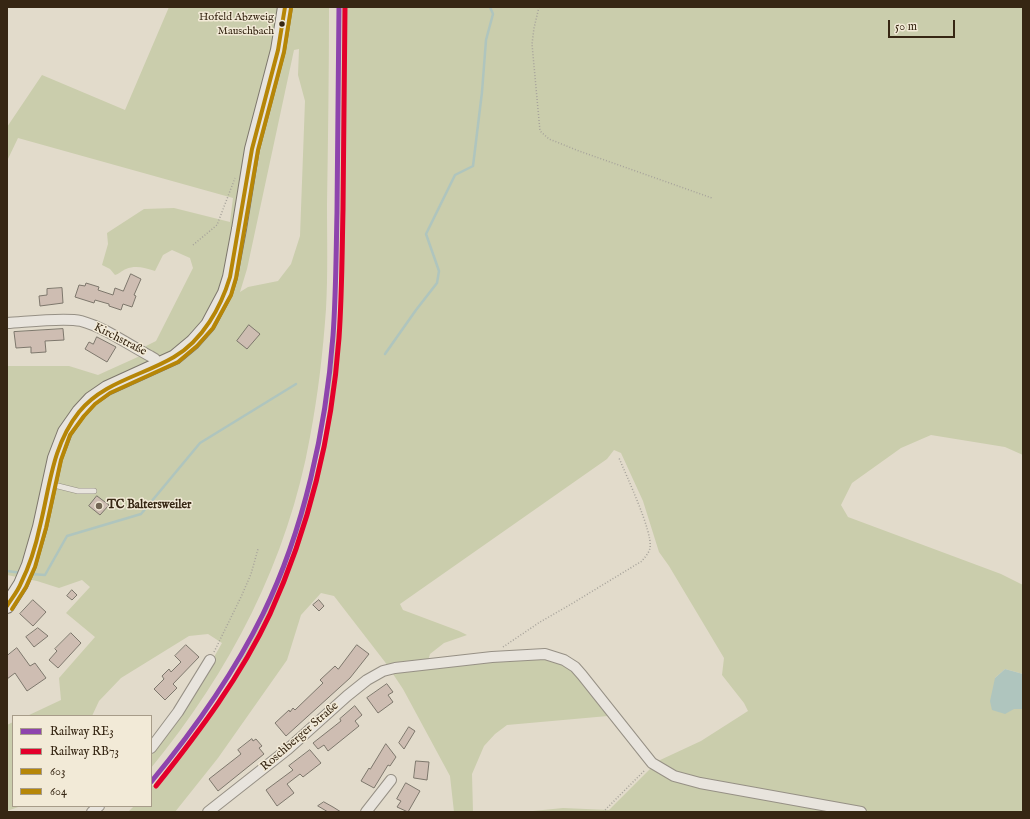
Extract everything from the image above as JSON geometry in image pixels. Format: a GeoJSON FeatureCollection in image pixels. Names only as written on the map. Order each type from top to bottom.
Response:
{"type":"FeatureCollection","features":[{"type":"Feature","properties":{"kind":"main road"},"geometry":{"type":"LineString","coordinates":[[7,606],[14,596],[27,570],[40,527],[55,458],[65,432],[79,412],[91,399],[107,388],[174,357],[193,342],[208,325],[225,294],[230,277],[249,166],[259,118],[278,50],[285,7]]}},
{"type":"Feature","properties":{"kind":"street","name":"Kirchstraße"},"geometry":{"type":"LineString","coordinates":[[7,323],[63,320],[80,321],[105,331],[155,359],[159,364]]}},
{"type":"Feature","properties":{"kind":"street","name":"Roschberger Straße"},"geometry":{"type":"LineString","coordinates":[[208,812],[249,782],[347,696],[367,680],[382,671],[394,668],[492,657],[545,654],[564,660],[575,667],[652,763]]}},
{"type":"Feature","properties":{"kind":"street"},"geometry":{"type":"LineString","coordinates":[[152,747],[178,712],[210,660]]}},
{"type":"Feature","properties":{"kind":"street"},"geometry":{"type":"LineString","coordinates":[[652,763],[674,776],[700,783],[861,812]]}},
{"type":"Feature","properties":{"kind":"street"},"geometry":{"type":"LineString","coordinates":[[366,812],[391,780]]}},
{"type":"Feature","properties":{"kind":"lane"},"geometry":{"type":"LineString","coordinates":[[49,484],[94,492]]}},
{"type":"Feature","properties":{"kind":"path"},"geometry":{"type":"LineString","coordinates":[[539,7],[532,44],[540,130],[549,139],[579,151],[712,198]]}},
{"type":"Feature","properties":{"kind":"path"},"geometry":{"type":"LineString","coordinates":[[193,245],[217,225],[234,179],[241,171],[249,166]]}},
{"type":"Feature","properties":{"kind":"path"},"geometry":{"type":"LineString","coordinates":[[492,657],[495,652],[540,622],[642,561],[648,554],[650,548],[650,538],[619,458]]}},
{"type":"Feature","properties":{"kind":"path"},"geometry":{"type":"LineString","coordinates":[[210,660],[251,574],[258,549]]}},
{"type":"Feature","properties":{"kind":"path"},"geometry":{"type":"LineString","coordinates":[[604,812],[652,763]]}},
{"type":"Feature","properties":{"kind":"green space"},"geometry":{"type":"Polygon","coordinates":[[[169,7],[329,7],[326,309],[322,357],[315,405],[300,483],[287,527],[271,570],[252,613],[230,654],[206,693],[180,731],[152,767],[152,755],[181,715],[222,643],[208,634],[189,636],[121,678],[99,701],[92,715],[29,715],[61,700],[59,678],[95,637],[66,613],[90,587],[82,580],[59,588],[37,581],[7,575],[7,366],[69,366],[98,375],[140,356],[146,346],[156,341],[193,268],[190,258],[172,250],[163,255],[155,271],[133,267],[115,275],[110,269],[102,265],[108,244],[107,233],[144,209],[174,208],[230,222],[233,198],[18,138],[7,161],[7,127],[42,75],[125,110],[169,7]],[[299,49],[294,50],[247,269],[240,292],[248,287],[278,281],[291,264],[300,236],[305,101],[298,75],[299,49]]]}},
{"type":"Feature","properties":{"kind":"green space"},"geometry":{"type":"Polygon","coordinates":[[[342,7],[1023,7],[1023,455],[1005,447],[931,435],[901,448],[852,483],[841,505],[848,517],[1001,574],[1023,585],[1023,674],[1005,669],[995,678],[1014,709],[1023,709],[1023,812],[523,812],[563,808],[609,810],[658,761],[701,741],[748,711],[744,703],[722,675],[724,658],[669,566],[659,552],[643,501],[621,453],[614,450],[607,459],[400,604],[403,610],[467,635],[444,643],[430,654],[426,667],[544,658],[564,665],[575,673],[608,716],[507,725],[495,734],[484,746],[472,774],[473,812],[454,812],[450,776],[403,689],[385,662],[334,596],[321,593],[301,615],[287,660],[218,758],[175,812],[128,812],[133,807],[152,807],[152,787],[188,742],[229,683],[262,622],[277,589],[292,553],[323,442],[339,308],[342,7]]]}},
{"type":"Feature","properties":{"kind":"green space"},"geometry":{"type":"Polygon","coordinates":[[[12,722],[12,807],[18,807],[7,811],[7,725],[12,722]]]}},
{"type":"Feature","properties":{"kind":"water"},"geometry":{"type":"Polygon","coordinates":[[[1005,669],[1023,674],[1023,709],[1014,709],[1005,714],[992,710],[990,701],[995,678],[1005,669]]]}},
{"type":"Feature","properties":{"kind":"building"},"geometry":{"type":"Polygon","coordinates":[[[131,274],[141,279],[134,295],[136,296],[132,307],[123,304],[121,310],[109,306],[109,304],[95,300],[94,303],[75,297],[79,285],[85,286],[86,283],[99,287],[98,290],[113,295],[115,288],[123,291],[131,274]]]}},
{"type":"Feature","properties":{"kind":"building"},"geometry":{"type":"Polygon","coordinates":[[[62,288],[63,303],[40,306],[39,296],[47,295],[47,289],[62,288]]]}},
{"type":"Feature","properties":{"kind":"building"},"geometry":{"type":"Polygon","coordinates":[[[249,325],[260,334],[247,349],[237,341],[249,325]]]}},
{"type":"Feature","properties":{"kind":"building"},"geometry":{"type":"Polygon","coordinates":[[[63,329],[64,340],[45,341],[46,352],[31,353],[31,347],[16,348],[14,332],[63,329]]]}},
{"type":"Feature","properties":{"kind":"building"},"geometry":{"type":"Polygon","coordinates":[[[97,337],[116,347],[107,362],[85,349],[89,342],[93,344],[97,337]]]}},
{"type":"Feature","properties":{"kind":"building","name":"TC Baltersweiler"},"geometry":{"type":"Polygon","coordinates":[[[97,496],[109,505],[100,515],[89,506],[97,496]]]}},
{"type":"Feature","properties":{"kind":"building"},"geometry":{"type":"Polygon","coordinates":[[[72,590],[77,595],[72,600],[67,596],[72,590]]]}},
{"type":"Feature","properties":{"kind":"building"},"geometry":{"type":"Polygon","coordinates":[[[33,600],[46,612],[33,626],[20,614],[33,600]]]}},
{"type":"Feature","properties":{"kind":"building"},"geometry":{"type":"Polygon","coordinates":[[[319,600],[324,606],[319,611],[313,605],[319,600]]]}},
{"type":"Feature","properties":{"kind":"building"},"geometry":{"type":"Polygon","coordinates":[[[38,628],[48,636],[34,647],[26,637],[38,628]]]}},
{"type":"Feature","properties":{"kind":"building"},"geometry":{"type":"Polygon","coordinates":[[[71,633],[81,643],[58,668],[49,660],[57,651],[55,649],[71,633]]]}},
{"type":"Feature","properties":{"kind":"building"},"geometry":{"type":"Polygon","coordinates":[[[186,645],[199,657],[173,684],[177,688],[165,700],[154,689],[164,679],[162,676],[169,669],[171,672],[181,662],[175,656],[186,645]]]}},
{"type":"Feature","properties":{"kind":"building"},"geometry":{"type":"Polygon","coordinates":[[[357,645],[369,654],[350,678],[286,736],[275,723],[289,710],[290,712],[293,708],[295,710],[323,683],[320,680],[335,666],[338,669],[357,645]]]}},
{"type":"Feature","properties":{"kind":"building"},"geometry":{"type":"Polygon","coordinates":[[[17,648],[30,666],[35,663],[46,678],[27,691],[15,673],[7,679],[7,656],[17,648]]]}},
{"type":"Feature","properties":{"kind":"building"},"geometry":{"type":"Polygon","coordinates":[[[387,684],[393,692],[388,695],[393,702],[378,713],[367,698],[387,684]]]}},
{"type":"Feature","properties":{"kind":"building"},"geometry":{"type":"Polygon","coordinates":[[[355,706],[362,715],[355,721],[359,726],[328,751],[324,745],[318,749],[313,743],[341,721],[340,719],[355,706]]]}},
{"type":"Feature","properties":{"kind":"building"},"geometry":{"type":"Polygon","coordinates":[[[409,727],[415,731],[404,749],[399,743],[409,727]]]}},
{"type":"Feature","properties":{"kind":"building"},"geometry":{"type":"Polygon","coordinates":[[[252,739],[253,741],[256,739],[262,746],[259,748],[264,754],[218,791],[209,779],[241,754],[238,750],[252,739]]]}},
{"type":"Feature","properties":{"kind":"building"},"geometry":{"type":"Polygon","coordinates":[[[386,744],[396,757],[390,766],[388,765],[374,788],[361,781],[386,744]]]}},
{"type":"Feature","properties":{"kind":"building"},"geometry":{"type":"Polygon","coordinates":[[[310,750],[321,763],[303,777],[300,774],[287,784],[294,793],[277,806],[266,790],[293,770],[289,766],[310,750]]]}},
{"type":"Feature","properties":{"kind":"building"},"geometry":{"type":"Polygon","coordinates":[[[416,761],[429,762],[427,780],[414,778],[416,761]]]}},
{"type":"Feature","properties":{"kind":"building"},"geometry":{"type":"Polygon","coordinates":[[[406,783],[420,791],[408,812],[397,807],[401,801],[397,799],[406,783]]]}},
{"type":"Feature","properties":{"kind":"building"},"geometry":{"type":"Polygon","coordinates":[[[324,802],[341,812],[328,812],[318,806],[324,802]]]}},
{"type":"Feature","properties":{"kind":"waterway"},"geometry":{"type":"LineString","coordinates":[[385,354],[437,283],[439,271],[426,234],[455,175],[473,166],[482,92],[486,40],[493,14],[490,7]]}},
{"type":"Feature","properties":{"kind":"waterway"},"geometry":{"type":"LineString","coordinates":[[31,574],[45,575],[67,536],[141,514],[200,443],[296,384]]}},
{"type":"Feature","properties":{"kind":"waterway"},"geometry":{"type":"LineString","coordinates":[[7,571],[22,573]]}},
{"type":"Feature","properties":{"kind":"rail line","name":"RE3"},"geometry":{"type":"LineString","coordinates":[[152,781],[212,701],[239,659],[251,637],[263,614],[290,548],[311,478],[325,407],[330,371],[334,321],[337,213],[339,7]]}},
{"type":"Feature","properties":{"kind":"rail line","name":"RB73"},"geometry":{"type":"LineString","coordinates":[[156,786],[218,703],[259,637],[284,581],[296,548],[316,479],[331,409],[336,374],[340,322],[342,274],[345,7]]}},
{"type":"Feature","properties":{"kind":"transit line","name":"603"},"geometry":{"type":"LineString","coordinates":[[7,606],[18,589],[30,562],[37,540],[57,452],[70,425],[79,412],[99,393],[124,380],[162,364],[184,350],[194,342],[210,322],[222,300],[230,277],[252,149],[278,50],[285,7]]}},
{"type":"Feature","properties":{"kind":"transit line","name":"604"},"geometry":{"type":"LineString","coordinates":[[12,609],[26,587],[35,567],[46,528],[61,460],[70,435],[95,404],[110,393],[178,362],[197,346],[213,328],[231,295],[236,278],[258,150],[284,52],[291,8]]}},
{"type":"Feature","properties":{"kind":"place","name":"Hofeld Abzweig Mauschbach"},"geometry":{"type":"Point","coordinates":[282,24]}},
{"type":"Feature","properties":{"kind":"place","name":"TC Baltersweiler"},"geometry":{"type":"Point","coordinates":[99,506]}}]}
